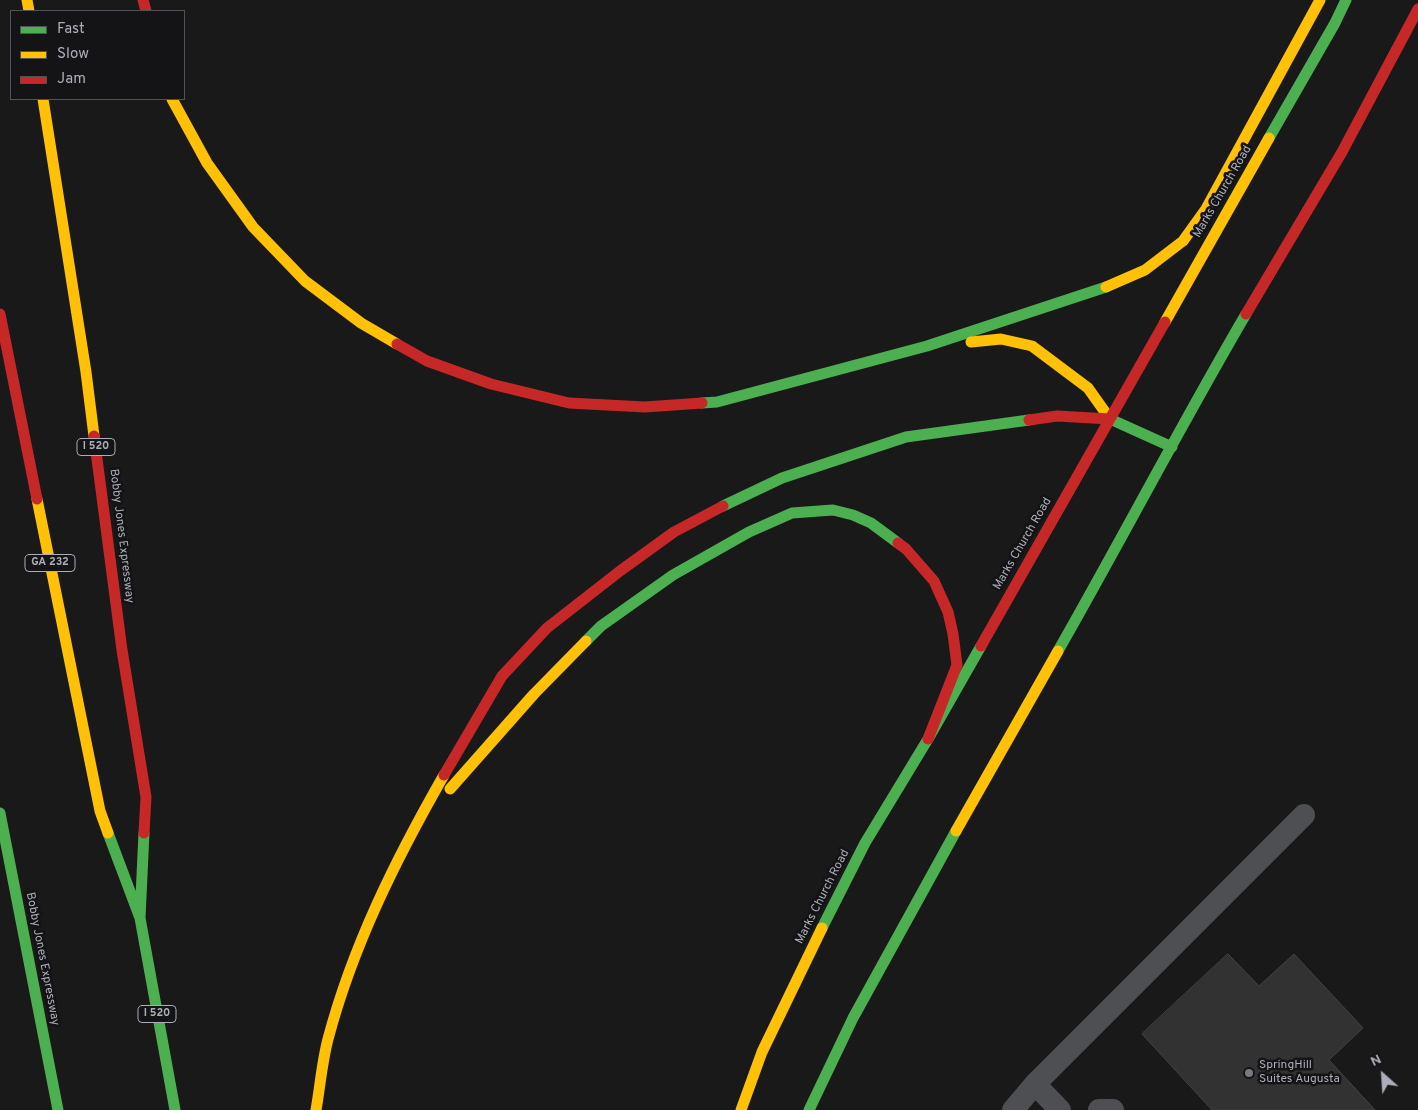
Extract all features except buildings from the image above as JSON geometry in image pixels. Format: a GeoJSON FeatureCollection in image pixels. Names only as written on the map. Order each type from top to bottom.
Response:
{"type":"FeatureCollection","features":[{"type":"Feature","properties":{"kind":"main road"},"geometry":{"type":"LineString","coordinates":[[173,100],[207,163],[253,226],[306,281],[361,323],[427,361],[491,384],[569,403],[645,407],[717,402],[927,346],[1108,287],[1145,270],[1183,241],[1206,208],[1320,0]]}},
{"type":"Feature","properties":{"kind":"main road","name":"Marks Church Road"},"geometry":{"type":"LineString","coordinates":[[741,1110],[762,1052],[824,922],[865,843],[928,739],[1330,32],[1346,0]]}},
{"type":"Feature","properties":{"kind":"main road"},"geometry":{"type":"LineString","coordinates":[[809,1110],[853,1018],[927,881],[1113,555],[1213,370],[1342,152],[1418,9]]}},
{"type":"Feature","properties":{"kind":"main road","name":"Bobby Jones Expressway"},"geometry":{"type":"LineString","coordinates":[[43,100],[86,372],[122,650],[146,796],[140,918]]}},
{"type":"Feature","properties":{"kind":"main road","name":"Bobby Jones Expressway"},"geometry":{"type":"LineString","coordinates":[[0,314],[100,811],[140,918],[175,1110]]}},
{"type":"Feature","properties":{"kind":"main road"},"geometry":{"type":"LineString","coordinates":[[927,346],[1001,339],[1032,346],[1054,360],[1088,388],[1110,419]]}},
{"type":"Feature","properties":{"kind":"main road"},"geometry":{"type":"LineString","coordinates":[[316,1110],[328,1040],[350,968],[377,901],[410,835],[502,676],[547,628],[620,571],[674,532],[782,478],[906,437],[1056,416],[1110,419],[1172,447]]}},
{"type":"Feature","properties":{"kind":"main road"},"geometry":{"type":"LineString","coordinates":[[410,835],[534,694],[601,626],[673,575],[749,532],[792,513],[833,510],[853,515],[871,523],[906,549],[934,581],[948,612],[957,665],[928,739]]}},
{"type":"Feature","properties":{"kind":"main road","name":"Bobby Jones Expressway"},"geometry":{"type":"LineString","coordinates":[[0,814],[58,1110]]}},
{"type":"Feature","properties":{"kind":"lane"},"geometry":{"type":"LineString","coordinates":[[1013,1110],[1035,1084],[1304,815]]}},
{"type":"Feature","properties":{"kind":"lane"},"geometry":{"type":"LineString","coordinates":[[1035,1084],[1060,1110]]}},
{"type":"Feature","properties":{"kind":"lane"},"geometry":{"type":"LineString","coordinates":[[1099,1110],[1113,1110]]}},
{"type":"Feature","properties":{"kind":"traffic: fast"},"geometry":{"type":"LineString","coordinates":[[1269,138],[1335,23],[1346,0]]}},
{"type":"Feature","properties":{"kind":"traffic: fast"},"geometry":{"type":"LineString","coordinates":[[702,403],[717,402],[927,346],[1106,287]]}},
{"type":"Feature","properties":{"kind":"traffic: fast"},"geometry":{"type":"LineString","coordinates":[[1058,651],[1246,314]]}},
{"type":"Feature","properties":{"kind":"traffic: fast"},"geometry":{"type":"LineString","coordinates":[[1110,419],[1172,447]]}},
{"type":"Feature","properties":{"kind":"traffic: fast"},"geometry":{"type":"LineString","coordinates":[[723,506],[782,478],[906,437],[1029,420]]}},
{"type":"Feature","properties":{"kind":"traffic: fast"},"geometry":{"type":"LineString","coordinates":[[586,641],[601,626],[673,575],[749,532],[792,513],[833,510],[853,515],[871,523],[898,543]]}},
{"type":"Feature","properties":{"kind":"traffic: fast"},"geometry":{"type":"LineString","coordinates":[[822,928],[865,843],[928,739],[981,646]]}},
{"type":"Feature","properties":{"kind":"traffic: fast"},"geometry":{"type":"LineString","coordinates":[[0,813],[58,1110]]}},
{"type":"Feature","properties":{"kind":"traffic: fast"},"geometry":{"type":"LineString","coordinates":[[809,1110],[853,1018],[956,831]]}},
{"type":"Feature","properties":{"kind":"traffic: fast"},"geometry":{"type":"LineString","coordinates":[[108,833],[140,918],[175,1110]]}},
{"type":"Feature","properties":{"kind":"traffic: fast"},"geometry":{"type":"LineString","coordinates":[[140,918],[144,833]]}},
{"type":"Feature","properties":{"kind":"traffic: slow"},"geometry":{"type":"LineString","coordinates":[[27,0],[29,10]]}},
{"type":"Feature","properties":{"kind":"traffic: slow"},"geometry":{"type":"LineString","coordinates":[[1106,287],[1145,270],[1183,241],[1206,209],[1320,0]]}},
{"type":"Feature","properties":{"kind":"traffic: slow"},"geometry":{"type":"LineString","coordinates":[[43,100],[86,372],[94,436]]}},
{"type":"Feature","properties":{"kind":"traffic: slow"},"geometry":{"type":"LineString","coordinates":[[173,100],[207,163],[253,227],[305,281],[361,323],[397,344]]}},
{"type":"Feature","properties":{"kind":"traffic: slow"},"geometry":{"type":"LineString","coordinates":[[1165,322],[1269,138]]}},
{"type":"Feature","properties":{"kind":"traffic: slow"},"geometry":{"type":"LineString","coordinates":[[971,342],[1001,339],[1032,346],[1088,388],[1110,419]]}},
{"type":"Feature","properties":{"kind":"traffic: slow"},"geometry":{"type":"LineString","coordinates":[[37,499],[100,811],[108,833]]}},
{"type":"Feature","properties":{"kind":"traffic: slow"},"geometry":{"type":"LineString","coordinates":[[450,789],[534,694],[586,641]]}},
{"type":"Feature","properties":{"kind":"traffic: slow"},"geometry":{"type":"LineString","coordinates":[[956,831],[1058,651]]}},
{"type":"Feature","properties":{"kind":"traffic: slow"},"geometry":{"type":"LineString","coordinates":[[316,1110],[328,1039],[350,970],[377,903],[409,838],[444,775]]}},
{"type":"Feature","properties":{"kind":"traffic: slow"},"geometry":{"type":"LineString","coordinates":[[741,1110],[762,1052],[822,928]]}},
{"type":"Feature","properties":{"kind":"traffic: jam"},"geometry":{"type":"LineString","coordinates":[[143,0],[146,10]]}},
{"type":"Feature","properties":{"kind":"traffic: jam"},"geometry":{"type":"LineString","coordinates":[[1246,314],[1342,152],[1418,9]]}},
{"type":"Feature","properties":{"kind":"traffic: jam"},"geometry":{"type":"LineString","coordinates":[[0,314],[37,499]]}},
{"type":"Feature","properties":{"kind":"traffic: jam"},"geometry":{"type":"LineString","coordinates":[[981,646],[1165,322]]}},
{"type":"Feature","properties":{"kind":"traffic: jam"},"geometry":{"type":"LineString","coordinates":[[397,344],[427,361],[491,384],[569,403],[645,407],[702,403]]}},
{"type":"Feature","properties":{"kind":"traffic: jam"},"geometry":{"type":"LineString","coordinates":[[1029,420],[1057,416],[1110,419]]}},
{"type":"Feature","properties":{"kind":"traffic: jam"},"geometry":{"type":"LineString","coordinates":[[94,436],[122,650],[146,797],[144,833]]}},
{"type":"Feature","properties":{"kind":"traffic: jam"},"geometry":{"type":"LineString","coordinates":[[444,775],[502,676],[547,628],[674,532],[723,506]]}},
{"type":"Feature","properties":{"kind":"traffic: jam"},"geometry":{"type":"LineString","coordinates":[[898,543],[906,549],[934,581],[948,612],[953,634],[957,665],[928,739]]}},
{"type":"Feature","properties":{"kind":"place","name":"SpringHill Suites Augusta"},"geometry":{"type":"Point","coordinates":[1249,1073]}}]}
